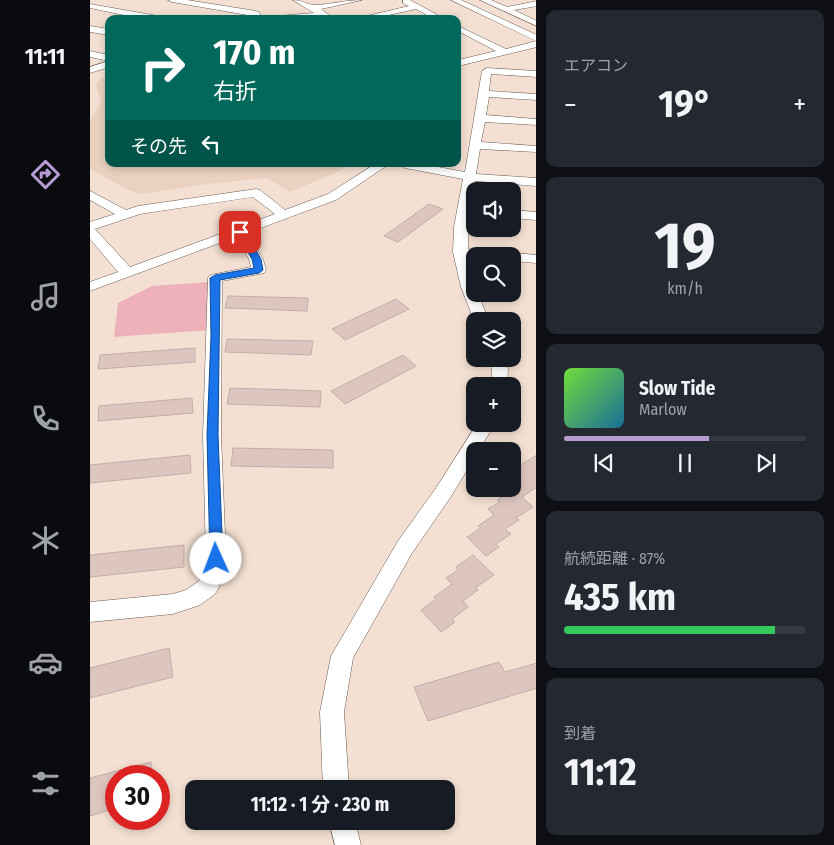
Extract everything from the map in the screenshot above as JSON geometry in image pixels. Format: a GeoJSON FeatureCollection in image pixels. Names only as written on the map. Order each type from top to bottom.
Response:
{"type":"FeatureCollection","features":[{"type":"Feature","properties":{"kind":"street"},"geometry":{"type":"LineString","coordinates":[[172,0],[239,8],[256,15]]}},
{"type":"Feature","properties":{"kind":"street"},"geometry":{"type":"LineString","coordinates":[[297,0],[326,15]]}},
{"type":"Feature","properties":{"kind":"street"},"geometry":{"type":"LineString","coordinates":[[316,8],[358,0]]}},
{"type":"Feature","properties":{"kind":"street"},"geometry":{"type":"LineString","coordinates":[[403,0],[433,15]]}},
{"type":"Feature","properties":{"kind":"street"},"geometry":{"type":"LineString","coordinates":[[456,0],[536,39]]}},
{"type":"Feature","properties":{"kind":"street"},"geometry":{"type":"LineString","coordinates":[[484,0],[536,24]]}},
{"type":"Feature","properties":{"kind":"street"},"geometry":{"type":"LineString","coordinates":[[505,10],[536,2]]}},
{"type":"Feature","properties":{"kind":"street"},"geometry":{"type":"LineString","coordinates":[[429,13],[495,5]]}},
{"type":"Feature","properties":{"kind":"street"},"geometry":{"type":"LineString","coordinates":[[90,6],[137,15]]}},
{"type":"Feature","properties":{"kind":"street"},"geometry":{"type":"LineString","coordinates":[[377,15],[416,7]]}},
{"type":"Feature","properties":{"kind":"street"},"geometry":{"type":"LineString","coordinates":[[90,29],[105,31]]}},
{"type":"Feature","properties":{"kind":"street"},"geometry":{"type":"LineString","coordinates":[[461,30],[505,52]]}},
{"type":"Feature","properties":{"kind":"street"},"geometry":{"type":"LineString","coordinates":[[461,39],[473,36]]}},
{"type":"Feature","properties":{"kind":"street"},"geometry":{"type":"LineString","coordinates":[[461,62],[536,44]]}},
{"type":"Feature","properties":{"kind":"street"},"geometry":{"type":"LineString","coordinates":[[90,54],[105,57]]}},
{"type":"Feature","properties":{"kind":"street"},"geometry":{"type":"LineString","coordinates":[[90,70],[105,65]]}},
{"type":"Feature","properties":{"kind":"street"},"geometry":{"type":"LineString","coordinates":[[470,182],[487,71],[536,74]]}},
{"type":"Feature","properties":{"kind":"street"},"geometry":{"type":"LineString","coordinates":[[484,94],[536,97]]}},
{"type":"Feature","properties":{"kind":"street"},"geometry":{"type":"LineString","coordinates":[[480,118],[536,122]]}},
{"type":"Feature","properties":{"kind":"street"},"geometry":{"type":"LineString","coordinates":[[476,145],[536,149]]}},
{"type":"Feature","properties":{"kind":"street"},"geometry":{"type":"LineString","coordinates":[[90,287],[332,197],[378,167]]}},
{"type":"Feature","properties":{"kind":"street"},"geometry":{"type":"LineString","coordinates":[[420,167],[470,177],[536,182]]}},
{"type":"Feature","properties":{"kind":"street"},"geometry":{"type":"LineString","coordinates":[[90,226],[138,210],[256,193],[284,215]]}},
{"type":"Feature","properties":{"kind":"street"},"geometry":{"type":"LineString","coordinates":[[90,195],[125,214]]}},
{"type":"Feature","properties":{"kind":"street"},"geometry":{"type":"LineString","coordinates":[[521,215],[536,216]]}},
{"type":"Feature","properties":{"kind":"street"},"geometry":{"type":"LineString","coordinates":[[466,216],[460,227],[460,252],[470,294],[477,312]]}},
{"type":"Feature","properties":{"kind":"street"},"geometry":{"type":"LineString","coordinates":[[90,231],[128,274]]}},
{"type":"Feature","properties":{"kind":"street"},"geometry":{"type":"LineString","coordinates":[[90,612],[173,604],[192,598],[208,587],[216,559],[212,435],[216,336],[215,278],[259,270],[256,259],[240,232]]}},
{"type":"Feature","properties":{"kind":"street"},"geometry":{"type":"LineString","coordinates":[[460,252],[466,253]]}},
{"type":"Feature","properties":{"kind":"street"},"geometry":{"type":"LineString","coordinates":[[521,258],[536,259]]}},
{"type":"Feature","properties":{"kind":"street"},"geometry":{"type":"LineString","coordinates":[[336,780],[332,712],[342,656],[406,547],[481,432]]}},
{"type":"Feature","properties":{"kind":"street"},"geometry":{"type":"LineString","coordinates":[[344,830],[348,845]]}},
{"type":"Feature","properties":{"kind":"shaded area"},"geometry":{"type":"Polygon","coordinates":[[[105,77],[105,167],[348,167],[290,192],[267,178],[141,194],[126,189],[90,169],[90,121],[101,102],[96,84],[100,79],[105,77]]]}},
{"type":"Feature","properties":{"kind":"shaded area"},"geometry":{"type":"Polygon","coordinates":[[[209,282],[209,330],[114,337],[118,303],[152,286],[209,282]]]}},
{"type":"Feature","properties":{"kind":"building"},"geometry":{"type":"Polygon","coordinates":[[[429,204],[443,209],[398,242],[384,236],[429,204]]]}},
{"type":"Feature","properties":{"kind":"building"},"geometry":{"type":"Polygon","coordinates":[[[228,296],[308,298],[307,311],[225,308],[228,296]]]}},
{"type":"Feature","properties":{"kind":"building"},"geometry":{"type":"Polygon","coordinates":[[[396,299],[409,309],[345,340],[332,329],[396,299]]]}},
{"type":"Feature","properties":{"kind":"building"},"geometry":{"type":"Polygon","coordinates":[[[227,339],[313,341],[311,355],[225,352],[227,339]]]}},
{"type":"Feature","properties":{"kind":"building"},"geometry":{"type":"Polygon","coordinates":[[[195,348],[195,362],[98,369],[100,355],[195,348]]]}},
{"type":"Feature","properties":{"kind":"building"},"geometry":{"type":"Polygon","coordinates":[[[403,355],[416,366],[345,404],[331,391],[403,355]]]}},
{"type":"Feature","properties":{"kind":"building"},"geometry":{"type":"Polygon","coordinates":[[[230,388],[321,391],[320,407],[227,404],[230,388]]]}},
{"type":"Feature","properties":{"kind":"building"},"geometry":{"type":"Polygon","coordinates":[[[192,398],[193,413],[98,421],[99,406],[192,398]]]}},
{"type":"Feature","properties":{"kind":"building"},"geometry":{"type":"Polygon","coordinates":[[[233,448],[333,450],[333,468],[231,466],[233,448]]]}},
{"type":"Feature","properties":{"kind":"building"},"geometry":{"type":"Polygon","coordinates":[[[190,455],[191,473],[90,483],[90,465],[190,455]]]}},
{"type":"Feature","properties":{"kind":"building"},"geometry":{"type":"Polygon","coordinates":[[[536,456],[536,488],[522,497],[533,507],[516,518],[519,520],[505,529],[511,534],[496,544],[499,547],[486,556],[467,537],[481,528],[478,526],[494,515],[488,509],[500,502],[497,500],[502,497],[521,497],[521,465],[536,456]]]}},
{"type":"Feature","properties":{"kind":"building"},"geometry":{"type":"Polygon","coordinates":[[[184,545],[184,567],[90,577],[90,555],[184,545]]]}},
{"type":"Feature","properties":{"kind":"building"},"geometry":{"type":"Polygon","coordinates":[[[473,555],[494,575],[475,588],[478,590],[463,601],[468,607],[452,619],[455,622],[441,632],[421,610],[436,599],[434,597],[452,584],[446,578],[458,570],[456,567],[473,555]]]}},
{"type":"Feature","properties":{"kind":"building"},"geometry":{"type":"Polygon","coordinates":[[[169,648],[173,677],[90,698],[90,668],[169,648]]]}},
{"type":"Feature","properties":{"kind":"building"},"geometry":{"type":"Polygon","coordinates":[[[499,662],[505,672],[536,663],[536,688],[428,721],[414,687],[499,662]]]}},
{"type":"Feature","properties":{"kind":"building"},"geometry":{"type":"Polygon","coordinates":[[[151,762],[151,765],[140,765],[151,762]]]}},
{"type":"Feature","properties":{"kind":"building"},"geometry":{"type":"Polygon","coordinates":[[[105,774],[105,811],[90,816],[90,778],[105,774]]]}},
{"type":"Feature","properties":{"kind":"route"},"geometry":{"type":"LineString","coordinates":[[216,559],[212,435],[216,336],[215,278],[259,270],[256,259],[240,232]]}}]}
